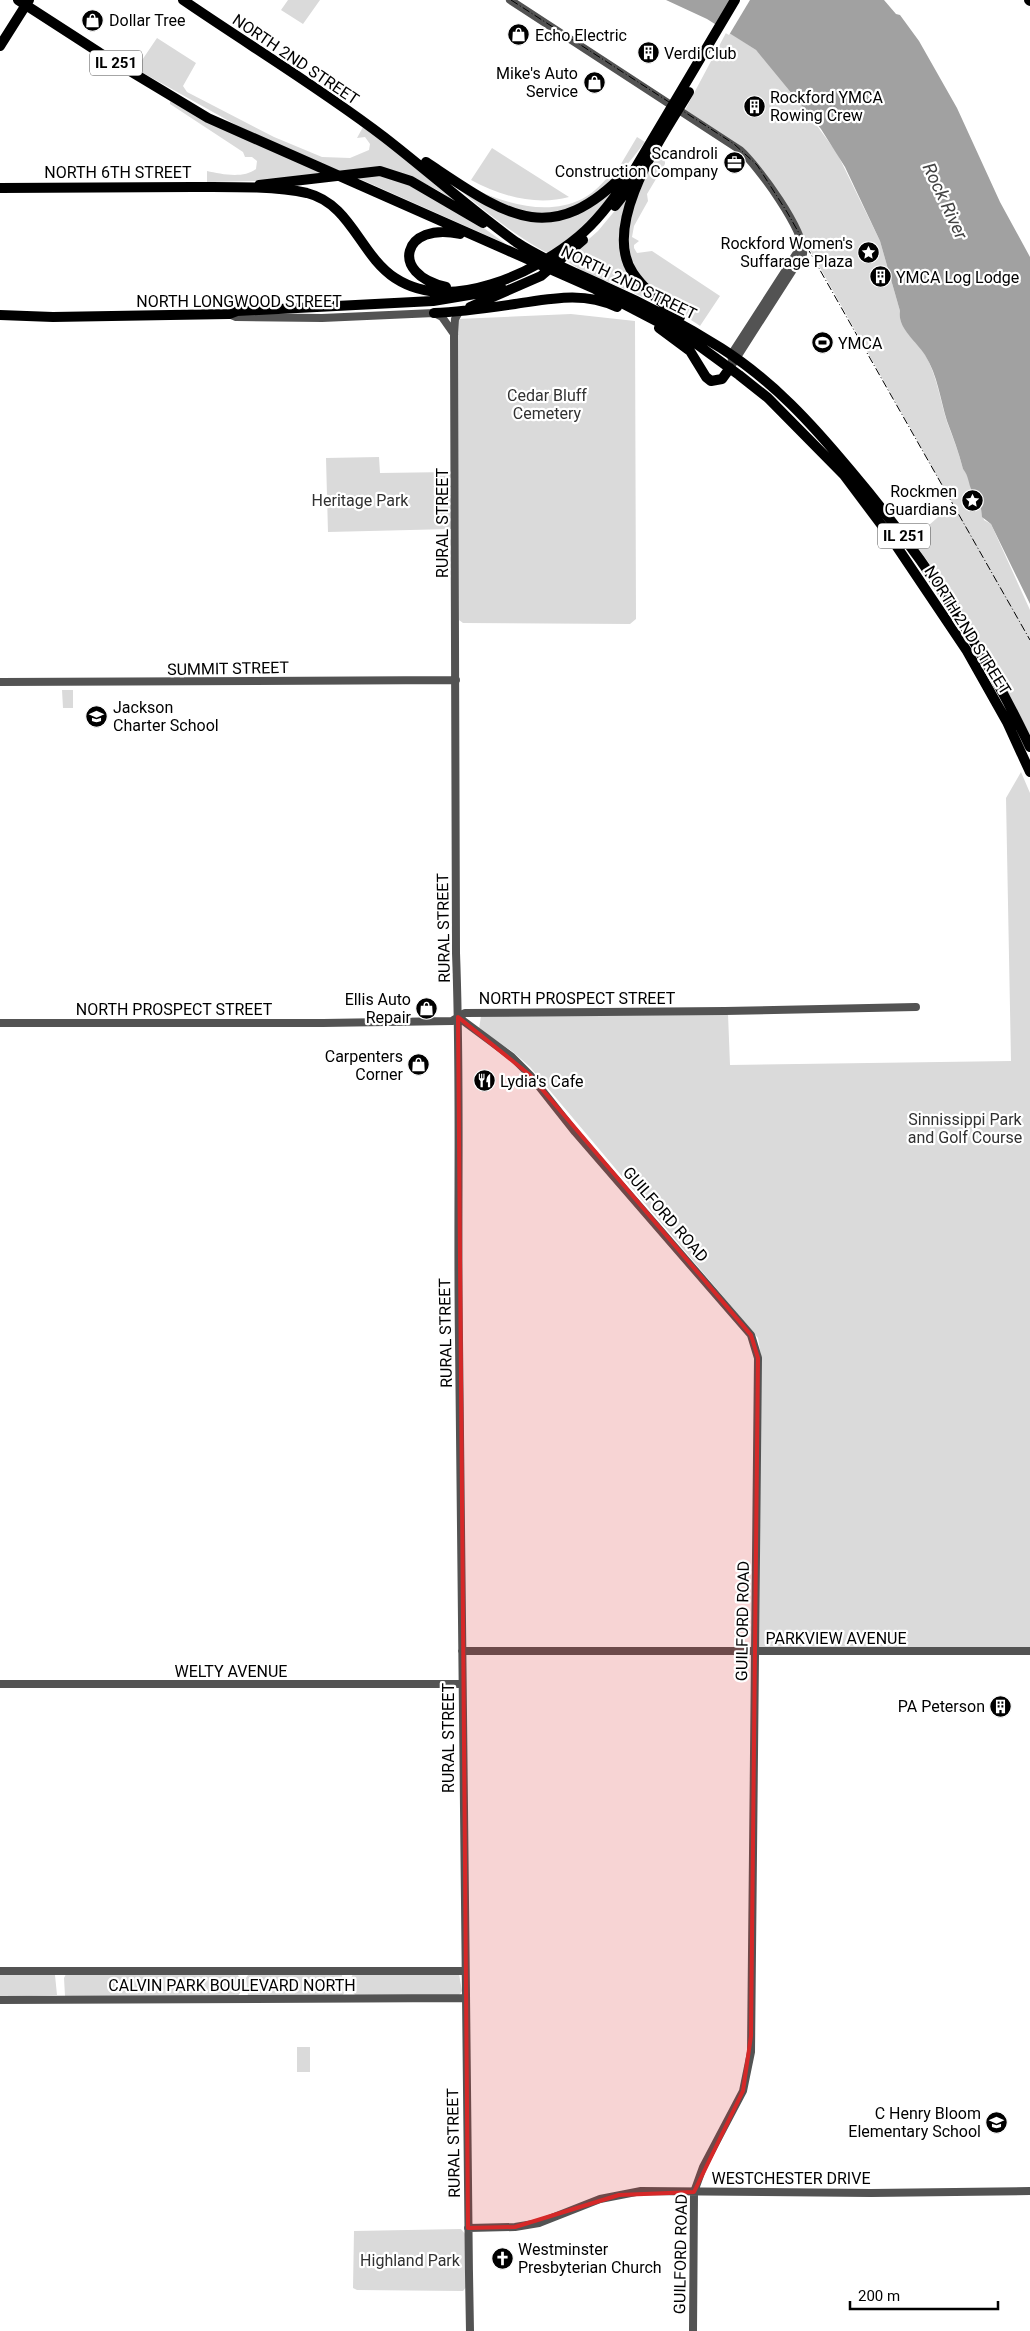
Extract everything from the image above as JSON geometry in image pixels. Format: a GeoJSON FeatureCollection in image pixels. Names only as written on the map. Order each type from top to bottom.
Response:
{"type":"FeatureCollection","features":[{"type":"Feature","properties":{"kind":"main road","name":"NORTH 2ND STREET"},"geometry":{"type":"LineString","coordinates":[[183,0],[268,56],[384,138],[515,248],[576,277],[670,316],[721,348],[732,361],[739,375],[768,398],[844,475],[889,536],[967,650],[1007,722],[1030,772]]}},
{"type":"Feature","properties":{"kind":"main road"},"geometry":{"type":"LineString","coordinates":[[704,59],[735,0]]}},
{"type":"Feature","properties":{"kind":"main road"},"geometry":{"type":"LineString","coordinates":[[458,312],[541,276],[593,231],[643,162],[704,59],[742,0]]}},
{"type":"Feature","properties":{"kind":"main road","name":"NORTH 2ND STREET"},"geometry":{"type":"LineString","coordinates":[[24,2],[105,56],[208,118],[492,244],[515,248]]}},
{"type":"Feature","properties":{"kind":"main road"},"geometry":{"type":"LineString","coordinates":[[0,46],[24,2]]}},
{"type":"Feature","properties":{"kind":"main road"},"geometry":{"type":"LineString","coordinates":[[384,138],[488,203],[512,213],[536,219],[567,215],[586,206],[643,162]]}},
{"type":"Feature","properties":{"kind":"main road"},"geometry":{"type":"LineString","coordinates":[[236,188],[298,192],[318,196],[341,214],[381,265],[395,278],[432,292],[467,289],[501,282],[529,270],[560,251],[581,235],[643,162]]}},
{"type":"Feature","properties":{"kind":"main road"},"geometry":{"type":"LineString","coordinates":[[643,162],[629,207],[624,232],[624,245],[632,272],[644,287],[721,348]]}},
{"type":"Feature","properties":{"kind":"main road"},"geometry":{"type":"LineString","coordinates":[[236,188],[367,172],[394,174],[418,185],[515,248]]}},
{"type":"Feature","properties":{"kind":"main road","name":"NORTH 6TH STREET"},"geometry":{"type":"LineString","coordinates":[[0,188],[236,188]]}},
{"type":"Feature","properties":{"kind":"main road"},"geometry":{"type":"LineString","coordinates":[[467,289],[431,284],[423,280],[416,274],[409,261],[411,248],[417,238],[427,233],[444,231],[492,244]]}},
{"type":"Feature","properties":{"kind":"main road"},"geometry":{"type":"LineString","coordinates":[[228,314],[237,311],[456,298],[486,292],[511,284],[567,255]]}},
{"type":"Feature","properties":{"kind":"main road","name":"NORTH 2ND STREET"},"geometry":{"type":"LineString","coordinates":[[576,277],[771,383],[806,418],[884,509],[951,603],[984,660],[1030,747]]}},
{"type":"Feature","properties":{"kind":"main road"},"geometry":{"type":"LineString","coordinates":[[434,313],[458,312],[552,297],[590,298],[608,303],[655,326],[719,364],[732,361]]}},
{"type":"Feature","properties":{"kind":"main road","name":"NORTH LONGWOOD STREET"},"geometry":{"type":"LineString","coordinates":[[0,315],[228,314]]}},
{"type":"Feature","properties":{"kind":"main road","name":"NORTH LONGWOOD STREET"},"geometry":{"type":"LineString","coordinates":[[0,319],[44,316]]}},
{"type":"Feature","properties":{"kind":"main road"},"geometry":{"type":"LineString","coordinates":[[655,326],[690,351],[706,377],[711,381],[722,379],[732,361]]}},
{"type":"Feature","properties":{"kind":"street"},"geometry":{"type":"LineString","coordinates":[[510,0],[740,150],[762,175],[798,232],[804,246],[803,254],[732,361]]}},
{"type":"Feature","properties":{"kind":"street"},"geometry":{"type":"LineString","coordinates":[[732,361],[800,248],[798,232]]}},
{"type":"Feature","properties":{"kind":"street","name":"RURAL STREET"},"geometry":{"type":"LineString","coordinates":[[458,312],[455,319],[454,334],[456,953],[464,1971],[470,2331]]}},
{"type":"Feature","properties":{"kind":"street"},"geometry":{"type":"LineString","coordinates":[[434,313],[442,317],[454,334]]}},
{"type":"Feature","properties":{"kind":"street","name":"NORTH LONGWOOD STREET"},"geometry":{"type":"LineString","coordinates":[[228,314],[236,316],[322,318],[434,313]]}},
{"type":"Feature","properties":{"kind":"street","name":"SUMMIT STREET"},"geometry":{"type":"LineString","coordinates":[[0,682],[456,680]]}},
{"type":"Feature","properties":{"kind":"street","name":"NORTH PROSPECT STREET"},"geometry":{"type":"LineString","coordinates":[[0,1023],[452,1021],[465,1013],[916,1007]]}},
{"type":"Feature","properties":{"kind":"street","name":"GUILFORD ROAD"},"geometry":{"type":"LineString","coordinates":[[458,1017],[512,1057],[530,1074],[575,1132],[751,1335],[756,1344],[758,1358],[751,2052],[743,2091],[703,2167],[694,2192],[693,2331]]}},
{"type":"Feature","properties":{"kind":"street","name":"PARKVIEW AVENUE"},"geometry":{"type":"LineString","coordinates":[[462,1651],[1030,1651]]}},
{"type":"Feature","properties":{"kind":"street","name":"WELTY AVENUE"},"geometry":{"type":"LineString","coordinates":[[0,1684],[462,1684]]}},
{"type":"Feature","properties":{"kind":"street","name":"CALVIN PARK BOULEVARD NORTH"},"geometry":{"type":"LineString","coordinates":[[0,1971],[464,1971]]}},
{"type":"Feature","properties":{"kind":"street","name":"CALVIN PARK BOULEVARD NORTH"},"geometry":{"type":"LineString","coordinates":[[0,2000],[465,1998]]}},
{"type":"Feature","properties":{"kind":"street","name":"WESTCHESTER DRIVE"},"geometry":{"type":"LineString","coordinates":[[468,2228],[515,2227],[539,2223],[600,2199],[641,2191],[871,2193],[1030,2191]]}},
{"type":"Feature","properties":{"kind":"highlighted area"},"geometry":{"type":"Polygon","coordinates":[[[458,1017],[530,1075],[751,1335],[758,1358],[751,2036],[743,2091],[694,2192],[619,2195],[515,2227],[468,2228],[458,1017]]]}},
{"type":"Feature","properties":{"kind":"green space"},"geometry":{"type":"Polygon","coordinates":[[[288,0],[320,0],[303,24],[281,10],[288,0]]]}},
{"type":"Feature","properties":{"kind":"green space"},"geometry":{"type":"Polygon","coordinates":[[[727,31],[756,50],[788,86],[837,153],[880,241],[902,324],[930,364],[963,469],[968,475],[972,491],[980,503],[984,520],[991,524],[1030,610],[1030,738],[979,640],[951,593],[912,540],[953,504],[810,250],[757,165],[684,112],[727,31]]]}},
{"type":"Feature","properties":{"kind":"green space"},"geometry":{"type":"Polygon","coordinates":[[[157,38],[196,63],[183,86],[187,92],[274,137],[322,157],[350,158],[369,150],[370,144],[365,137],[357,138],[363,127],[405,156],[474,216],[441,192],[414,178],[342,172],[276,144],[238,126],[136,69],[157,38]]]}},
{"type":"Feature","properties":{"kind":"green space"},"geometry":{"type":"Polygon","coordinates":[[[170,101],[324,173],[259,181],[207,182],[207,171],[232,175],[245,174],[256,169],[257,161],[252,157],[245,157],[243,152],[170,104],[170,101]]]}},
{"type":"Feature","properties":{"kind":"green space"},"geometry":{"type":"Polygon","coordinates":[[[637,137],[645,142],[620,173],[592,198],[559,212],[540,214],[519,212],[502,205],[474,189],[500,199],[528,206],[555,207],[569,204],[592,193],[616,168],[618,169],[637,137]]]}},
{"type":"Feature","properties":{"kind":"green space"},"geometry":{"type":"Polygon","coordinates":[[[492,148],[569,197],[557,200],[519,198],[494,191],[471,180],[492,148]]]}},
{"type":"Feature","properties":{"kind":"green space"},"geometry":{"type":"Polygon","coordinates":[[[659,153],[665,158],[665,164],[647,194],[648,201],[634,226],[632,237],[639,241],[634,245],[634,248],[637,253],[652,251],[720,296],[700,326],[652,292],[640,278],[632,262],[628,246],[628,230],[637,198],[659,153]]]}},
{"type":"Feature","properties":{"kind":"green space"},"geometry":{"type":"Polygon","coordinates":[[[351,175],[390,175],[449,203],[506,244],[351,175]]]}},
{"type":"Feature","properties":{"kind":"green space"},"geometry":{"type":"Polygon","coordinates":[[[445,177],[483,203],[548,220],[622,180],[589,222],[549,254],[495,218],[445,177]]]}},
{"type":"Feature","properties":{"kind":"green space"},"geometry":{"type":"Polygon","coordinates":[[[637,184],[622,250],[656,303],[579,269],[565,260],[598,231],[637,184]]]}},
{"type":"Feature","properties":{"kind":"green space","name":"Cedar Bluff Cemetery"},"geometry":{"type":"Polygon","coordinates":[[[571,314],[635,321],[636,619],[630,624],[463,623],[459,620],[457,319],[571,314]]]}},
{"type":"Feature","properties":{"kind":"green space","name":"Heritage Park"},"geometry":{"type":"Polygon","coordinates":[[[379,457],[380,473],[450,472],[451,529],[328,532],[326,458],[379,457]]]}},
{"type":"Feature","properties":{"kind":"green space"},"geometry":{"type":"Polygon","coordinates":[[[62,690],[73,690],[73,708],[63,708],[62,690]]]}},
{"type":"Feature","properties":{"kind":"green space","name":"Sinnissippi Park and Golf Course"},"geometry":{"type":"Polygon","coordinates":[[[1021,772],[1030,793],[1030,1648],[759,1650],[761,1356],[758,1338],[530,1067],[513,1052],[479,1029],[481,1016],[728,1014],[730,1065],[1011,1061],[1006,798],[1021,772]]]}},
{"type":"Feature","properties":{"kind":"green space"},"geometry":{"type":"Polygon","coordinates":[[[0,1974],[55,1975],[57,1995],[0,1997],[0,1974]]]}},
{"type":"Feature","properties":{"kind":"green space"},"geometry":{"type":"Polygon","coordinates":[[[66,1974],[237,1974],[241,1979],[238,1996],[65,1996],[64,1978],[66,1974]]]}},
{"type":"Feature","properties":{"kind":"green space"},"geometry":{"type":"Polygon","coordinates":[[[353,1974],[459,1974],[462,1991],[459,1995],[355,1995],[351,1990],[353,1974]]]}},
{"type":"Feature","properties":{"kind":"green space"},"geometry":{"type":"Polygon","coordinates":[[[248,1975],[342,1975],[344,1993],[343,1995],[248,1996],[246,1978],[248,1975]]]}},
{"type":"Feature","properties":{"kind":"green space"},"geometry":{"type":"Polygon","coordinates":[[[297,2047],[310,2047],[310,2072],[297,2072],[297,2047]]]}},
{"type":"Feature","properties":{"kind":"green space","name":"Highland Park"},"geometry":{"type":"Polygon","coordinates":[[[461,2229],[466,2235],[467,2286],[463,2291],[357,2290],[353,2288],[354,2231],[461,2229]]]}},
{"type":"Feature","properties":{"kind":"water","name":"Rock River"},"geometry":{"type":"Polygon","coordinates":[[[666,0],[884,0],[896,14],[900,15],[919,41],[957,108],[1000,202],[1030,257],[1030,604],[991,524],[982,517],[980,505],[963,469],[933,371],[925,355],[901,323],[900,311],[880,241],[845,167],[821,129],[756,50],[707,19],[666,0]]]}},
{"type":"Feature","properties":{"kind":"pier"},"geometry":{"type":"Polygon","coordinates":[[[731,0],[750,0],[729,35],[715,27],[731,0]]]}},
{"type":"Feature","properties":{"kind":"railway"},"geometry":{"type":"LineString","coordinates":[[511,0],[734,144],[757,165],[787,212],[1030,640]]}},
{"type":"Feature","properties":{"kind":"place","name":"Dollar Tree"},"geometry":{"type":"Point","coordinates":[93,20]}},
{"type":"Feature","properties":{"kind":"place","name":"Echo Electric"},"geometry":{"type":"Point","coordinates":[519,35]}},
{"type":"Feature","properties":{"kind":"place","name":"Verdi Club"},"geometry":{"type":"Point","coordinates":[648,53]}},
{"type":"Feature","properties":{"kind":"place","name":"Mike's Auto Service"},"geometry":{"type":"Point","coordinates":[594,82]}},
{"type":"Feature","properties":{"kind":"place","name":"Rockford YMCA Rowing Crew"},"geometry":{"type":"Point","coordinates":[754,106]}},
{"type":"Feature","properties":{"kind":"place","name":"Scandroli Construction Company"},"geometry":{"type":"Point","coordinates":[734,162]}},
{"type":"Feature","properties":{"kind":"place","name":"Rockford Women's Suffarage Plaza"},"geometry":{"type":"Point","coordinates":[869,252]}},
{"type":"Feature","properties":{"kind":"place","name":"YMCA Log Lodge"},"geometry":{"type":"Point","coordinates":[880,277]}},
{"type":"Feature","properties":{"kind":"place","name":"YMCA"},"geometry":{"type":"Point","coordinates":[822,343]}},
{"type":"Feature","properties":{"kind":"place","name":"Rockmen Guardians"},"geometry":{"type":"Point","coordinates":[973,500]}},
{"type":"Feature","properties":{"kind":"place","name":"Jackson Charter School"},"geometry":{"type":"Point","coordinates":[97,716]}},
{"type":"Feature","properties":{"kind":"place","name":"Ellis Auto Repair"},"geometry":{"type":"Point","coordinates":[427,1008]}},
{"type":"Feature","properties":{"kind":"place","name":"Carpenters Corner"},"geometry":{"type":"Point","coordinates":[419,1065]}},
{"type":"Feature","properties":{"kind":"place","name":"Lydia's Cafe"},"geometry":{"type":"Point","coordinates":[484,1081]}},
{"type":"Feature","properties":{"kind":"place","name":"PA Peterson"},"geometry":{"type":"Point","coordinates":[1001,1706]}},
{"type":"Feature","properties":{"kind":"place","name":"C Henry Bloom Elementary School"},"geometry":{"type":"Point","coordinates":[997,2122]}},
{"type":"Feature","properties":{"kind":"place","name":"Westminster Presbyterian Church"},"geometry":{"type":"Point","coordinates":[502,2258]}}]}
